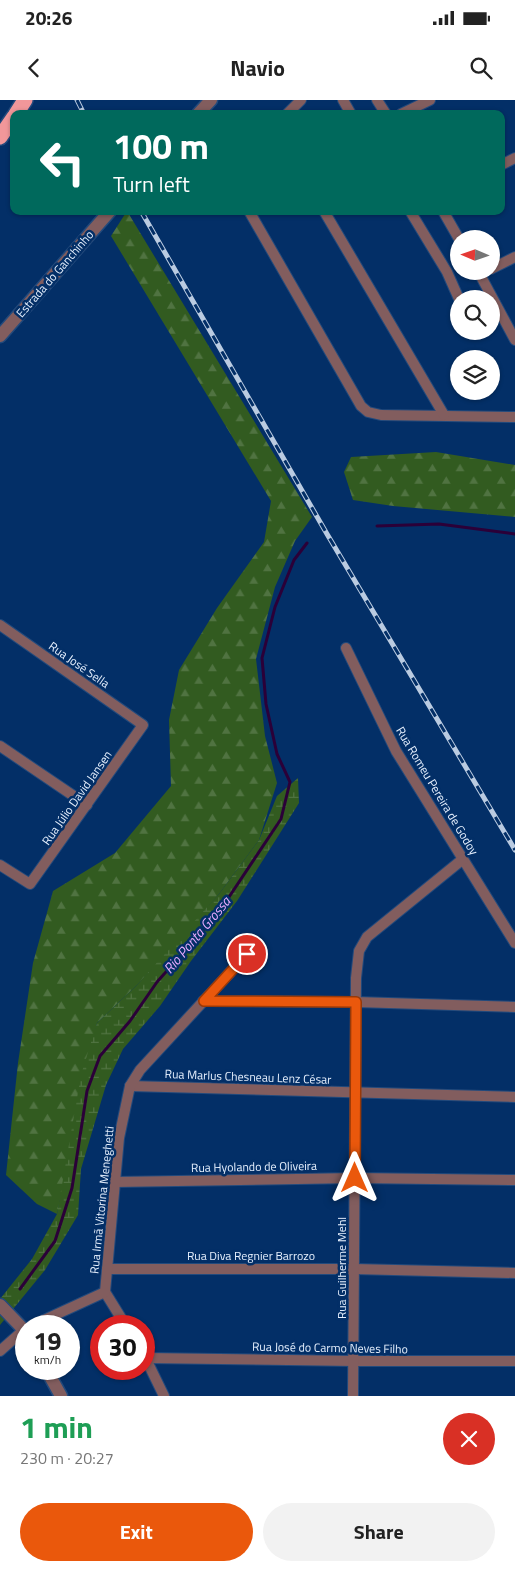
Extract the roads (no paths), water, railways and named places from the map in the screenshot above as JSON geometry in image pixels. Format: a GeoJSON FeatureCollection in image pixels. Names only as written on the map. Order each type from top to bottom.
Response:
{"type":"FeatureCollection","features":[{"type":"Feature","properties":{"kind":"highway"},"geometry":{"type":"LineString","coordinates":[[0,137],[10,122]]}},
{"type":"Feature","properties":{"kind":"street"},"geometry":{"type":"LineString","coordinates":[[202,110],[211,100]]}},
{"type":"Feature","properties":{"kind":"street"},"geometry":{"type":"LineString","coordinates":[[291,110],[301,100]]}},
{"type":"Feature","properties":{"kind":"street"},"geometry":{"type":"LineString","coordinates":[[409,110],[430,100]]}},
{"type":"Feature","properties":{"kind":"street","name":"Estrada do Ganchinho"},"geometry":{"type":"LineString","coordinates":[[0,336],[106,215]]}},
{"type":"Feature","properties":{"kind":"street"},"geometry":{"type":"LineString","coordinates":[[251,215],[361,406],[368,412],[381,415],[515,416]]}},
{"type":"Feature","properties":{"kind":"street"},"geometry":{"type":"LineString","coordinates":[[326,215],[444,414]]}},
{"type":"Feature","properties":{"kind":"street"},"geometry":{"type":"LineString","coordinates":[[412,215],[447,272],[455,290]]}},
{"type":"Feature","properties":{"kind":"street"},"geometry":{"type":"LineString","coordinates":[[445,215],[454,230]]}},
{"type":"Feature","properties":{"kind":"street"},"geometry":{"type":"LineString","coordinates":[[500,264],[515,257]]}},
{"type":"Feature","properties":{"kind":"street"},"geometry":{"type":"LineString","coordinates":[[486,280],[515,340]]}},
{"type":"Feature","properties":{"kind":"street","name":"Rua José Sella"},"geometry":{"type":"LineString","coordinates":[[0,625],[143,725]]}},
{"type":"Feature","properties":{"kind":"street","name":"Rua Romeu Pereira de Godoy"},"geometry":{"type":"LineString","coordinates":[[346,648],[396,751],[515,943]]}},
{"type":"Feature","properties":{"kind":"street","name":"Rua Júlio David Jansen"},"geometry":{"type":"LineString","coordinates":[[0,865],[30,884],[143,725]]}},
{"type":"Feature","properties":{"kind":"street"},"geometry":{"type":"LineString","coordinates":[[0,746],[87,805]]}},
{"type":"Feature","properties":{"kind":"street","name":"Rua Guilherme Mehl"},"geometry":{"type":"LineString","coordinates":[[353,1396],[356,978],[359,951],[367,937],[463,859]]}},
{"type":"Feature","properties":{"kind":"street","name":"Rua Irmã Vitorina Meneghetti"},"geometry":{"type":"LineString","coordinates":[[57,1315],[105,1292],[118,1138],[130,1086],[140,1070],[247,954]]}},
{"type":"Feature","properties":{"kind":"street"},"geometry":{"type":"LineString","coordinates":[[204,1001],[356,1002],[515,1007]]}},
{"type":"Feature","properties":{"kind":"street","name":"Rua Marlus Chesneau Lenz César"},"geometry":{"type":"LineString","coordinates":[[130,1086],[515,1097]]}},
{"type":"Feature","properties":{"kind":"street","name":"Rua Hyolando de Oliveira"},"geometry":{"type":"LineString","coordinates":[[114,1182],[355,1178],[515,1180]]}},
{"type":"Feature","properties":{"kind":"street","name":"Rua Diva Regnier Barrozo"},"geometry":{"type":"LineString","coordinates":[[107,1269],[354,1269],[515,1273]]}},
{"type":"Feature","properties":{"kind":"street"},"geometry":{"type":"LineString","coordinates":[[105,1292],[119,1315]]}},
{"type":"Feature","properties":{"kind":"street"},"geometry":{"type":"LineString","coordinates":[[0,1305],[15,1318]]}},
{"type":"Feature","properties":{"kind":"street","name":"Rua Irmã Vitorina Meneghetti"},"geometry":{"type":"LineString","coordinates":[[0,1351],[15,1339]]}},
{"type":"Feature","properties":{"kind":"street","name":"Rua José do Carmo Neves Filho"},"geometry":{"type":"LineString","coordinates":[[155,1356],[354,1361],[515,1361]]}},
{"type":"Feature","properties":{"kind":"street"},"geometry":{"type":"LineString","coordinates":[[155,1377],[164,1396]]}},
{"type":"Feature","properties":{"kind":"street"},"geometry":{"type":"LineString","coordinates":[[52,1380],[61,1396]]}},
{"type":"Feature","properties":{"kind":"waterway","name":"Rio Ponta Grossa"},"geometry":{"type":"LineString","coordinates":[[377,526],[439,524],[515,534]]}},
{"type":"Feature","properties":{"kind":"waterway","name":"Rio Ponta Grossa"},"geometry":{"type":"LineString","coordinates":[[20,1289],[55,1241],[72,1188],[87,1091],[100,1056],[130,1021],[157,982],[219,912],[281,819],[290,782],[277,754],[266,704],[262,658],[275,607],[294,560],[307,543]]}},
{"type":"Feature","properties":{"kind":"railway"},"geometry":{"type":"LineString","coordinates":[[77,100],[82,110]]}},
{"type":"Feature","properties":{"kind":"railway"},"geometry":{"type":"LineString","coordinates":[[143,215],[327,534],[515,850]]}}]}
